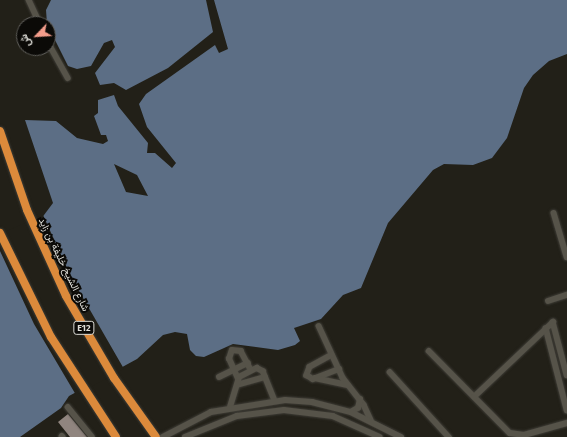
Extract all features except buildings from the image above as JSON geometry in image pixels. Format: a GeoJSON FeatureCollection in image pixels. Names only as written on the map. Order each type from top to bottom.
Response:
{"type":"FeatureCollection","features":[{"type":"Feature","properties":{"kind":"highway","name":"شارع الشيخ خليفة بن زايد"},"geometry":{"type":"LineString","coordinates":[[0,131],[27,210],[89,338],[156,437]]}},
{"type":"Feature","properties":{"kind":"highway"},"geometry":{"type":"LineString","coordinates":[[0,233],[51,337],[116,437]]}},
{"type":"Feature","properties":{"kind":"street"},"geometry":{"type":"LineString","coordinates":[[29,0],[36,16]]}},
{"type":"Feature","properties":{"kind":"street"},"geometry":{"type":"LineString","coordinates":[[56,56],[68,78]]}},
{"type":"Feature","properties":{"kind":"street"},"geometry":{"type":"LineString","coordinates":[[554,213],[567,258]]}},
{"type":"Feature","properties":{"kind":"street"},"geometry":{"type":"LineString","coordinates":[[548,301],[567,295]]}},
{"type":"Feature","properties":{"kind":"street"},"geometry":{"type":"LineString","coordinates":[[474,397],[553,322],[567,375]]}},
{"type":"Feature","properties":{"kind":"street"},"geometry":{"type":"LineString","coordinates":[[319,326],[347,385],[360,399],[371,420]]}},
{"type":"Feature","properties":{"kind":"street"},"geometry":{"type":"LineString","coordinates":[[546,328],[567,410]]}},
{"type":"Feature","properties":{"kind":"street"},"geometry":{"type":"LineString","coordinates":[[230,407],[237,382],[234,370],[228,357],[232,350],[241,351],[251,370]]}},
{"type":"Feature","properties":{"kind":"street"},"geometry":{"type":"LineString","coordinates":[[429,351],[510,435],[519,437],[567,423]]}},
{"type":"Feature","properties":{"kind":"street"},"geometry":{"type":"LineString","coordinates":[[332,356],[308,368],[308,377],[347,385]]}},
{"type":"Feature","properties":{"kind":"street"},"geometry":{"type":"LineString","coordinates":[[219,377],[248,363]]}},
{"type":"Feature","properties":{"kind":"street"},"geometry":{"type":"LineString","coordinates":[[237,382],[251,370],[260,369],[275,400]]}},
{"type":"Feature","properties":{"kind":"street"},"geometry":{"type":"LineString","coordinates":[[315,378],[339,369]]}},
{"type":"Feature","properties":{"kind":"street"},"geometry":{"type":"LineString","coordinates":[[390,372],[449,437]]}},
{"type":"Feature","properties":{"kind":"street"},"geometry":{"type":"LineString","coordinates":[[237,382],[265,377]]}},
{"type":"Feature","properties":{"kind":"street"},"geometry":{"type":"LineString","coordinates":[[351,412],[358,408],[360,399]]}},
{"type":"Feature","properties":{"kind":"street"},"geometry":{"type":"LineString","coordinates":[[164,437],[203,415],[230,407],[275,400],[308,401],[351,412],[371,420],[401,437]]}},
{"type":"Feature","properties":{"kind":"street"},"geometry":{"type":"LineString","coordinates":[[68,407],[92,437]]}},
{"type":"Feature","properties":{"kind":"street"},"geometry":{"type":"LineString","coordinates":[[185,437],[237,416],[284,410],[333,416],[380,437]]}},
{"type":"Feature","properties":{"kind":"water"},"geometry":{"type":"Polygon","coordinates":[[[51,0],[206,0],[213,32],[168,68],[126,90],[114,83],[100,85],[95,73],[115,47],[112,40],[104,43],[91,66],[77,69],[68,66],[56,42],[56,16],[46,16],[46,10],[51,0]]]}},
{"type":"Feature","properties":{"kind":"water"},"geometry":{"type":"Polygon","coordinates":[[[214,0],[567,0],[567,54],[549,61],[533,75],[524,88],[507,138],[492,158],[473,165],[444,164],[433,170],[388,223],[361,288],[343,295],[321,319],[294,328],[300,341],[295,345],[278,350],[233,344],[204,357],[196,356],[190,350],[187,334],[175,332],[163,335],[137,359],[69,396],[61,408],[20,437],[0,437],[0,237],[41,219],[53,203],[25,120],[56,121],[77,138],[103,144],[108,141],[106,135],[101,135],[94,116],[98,113],[98,100],[114,95],[118,106],[148,143],[147,153],[155,153],[172,168],[176,163],[147,127],[139,104],[146,94],[215,45],[219,53],[228,49],[214,0]],[[114,164],[126,192],[148,196],[137,175],[114,164]]]}},
{"type":"Feature","properties":{"kind":"pier"},"geometry":{"type":"Polygon","coordinates":[[[43,215],[71,277],[124,369],[76,395],[34,324],[0,251],[0,234],[43,215]]]}}]}
